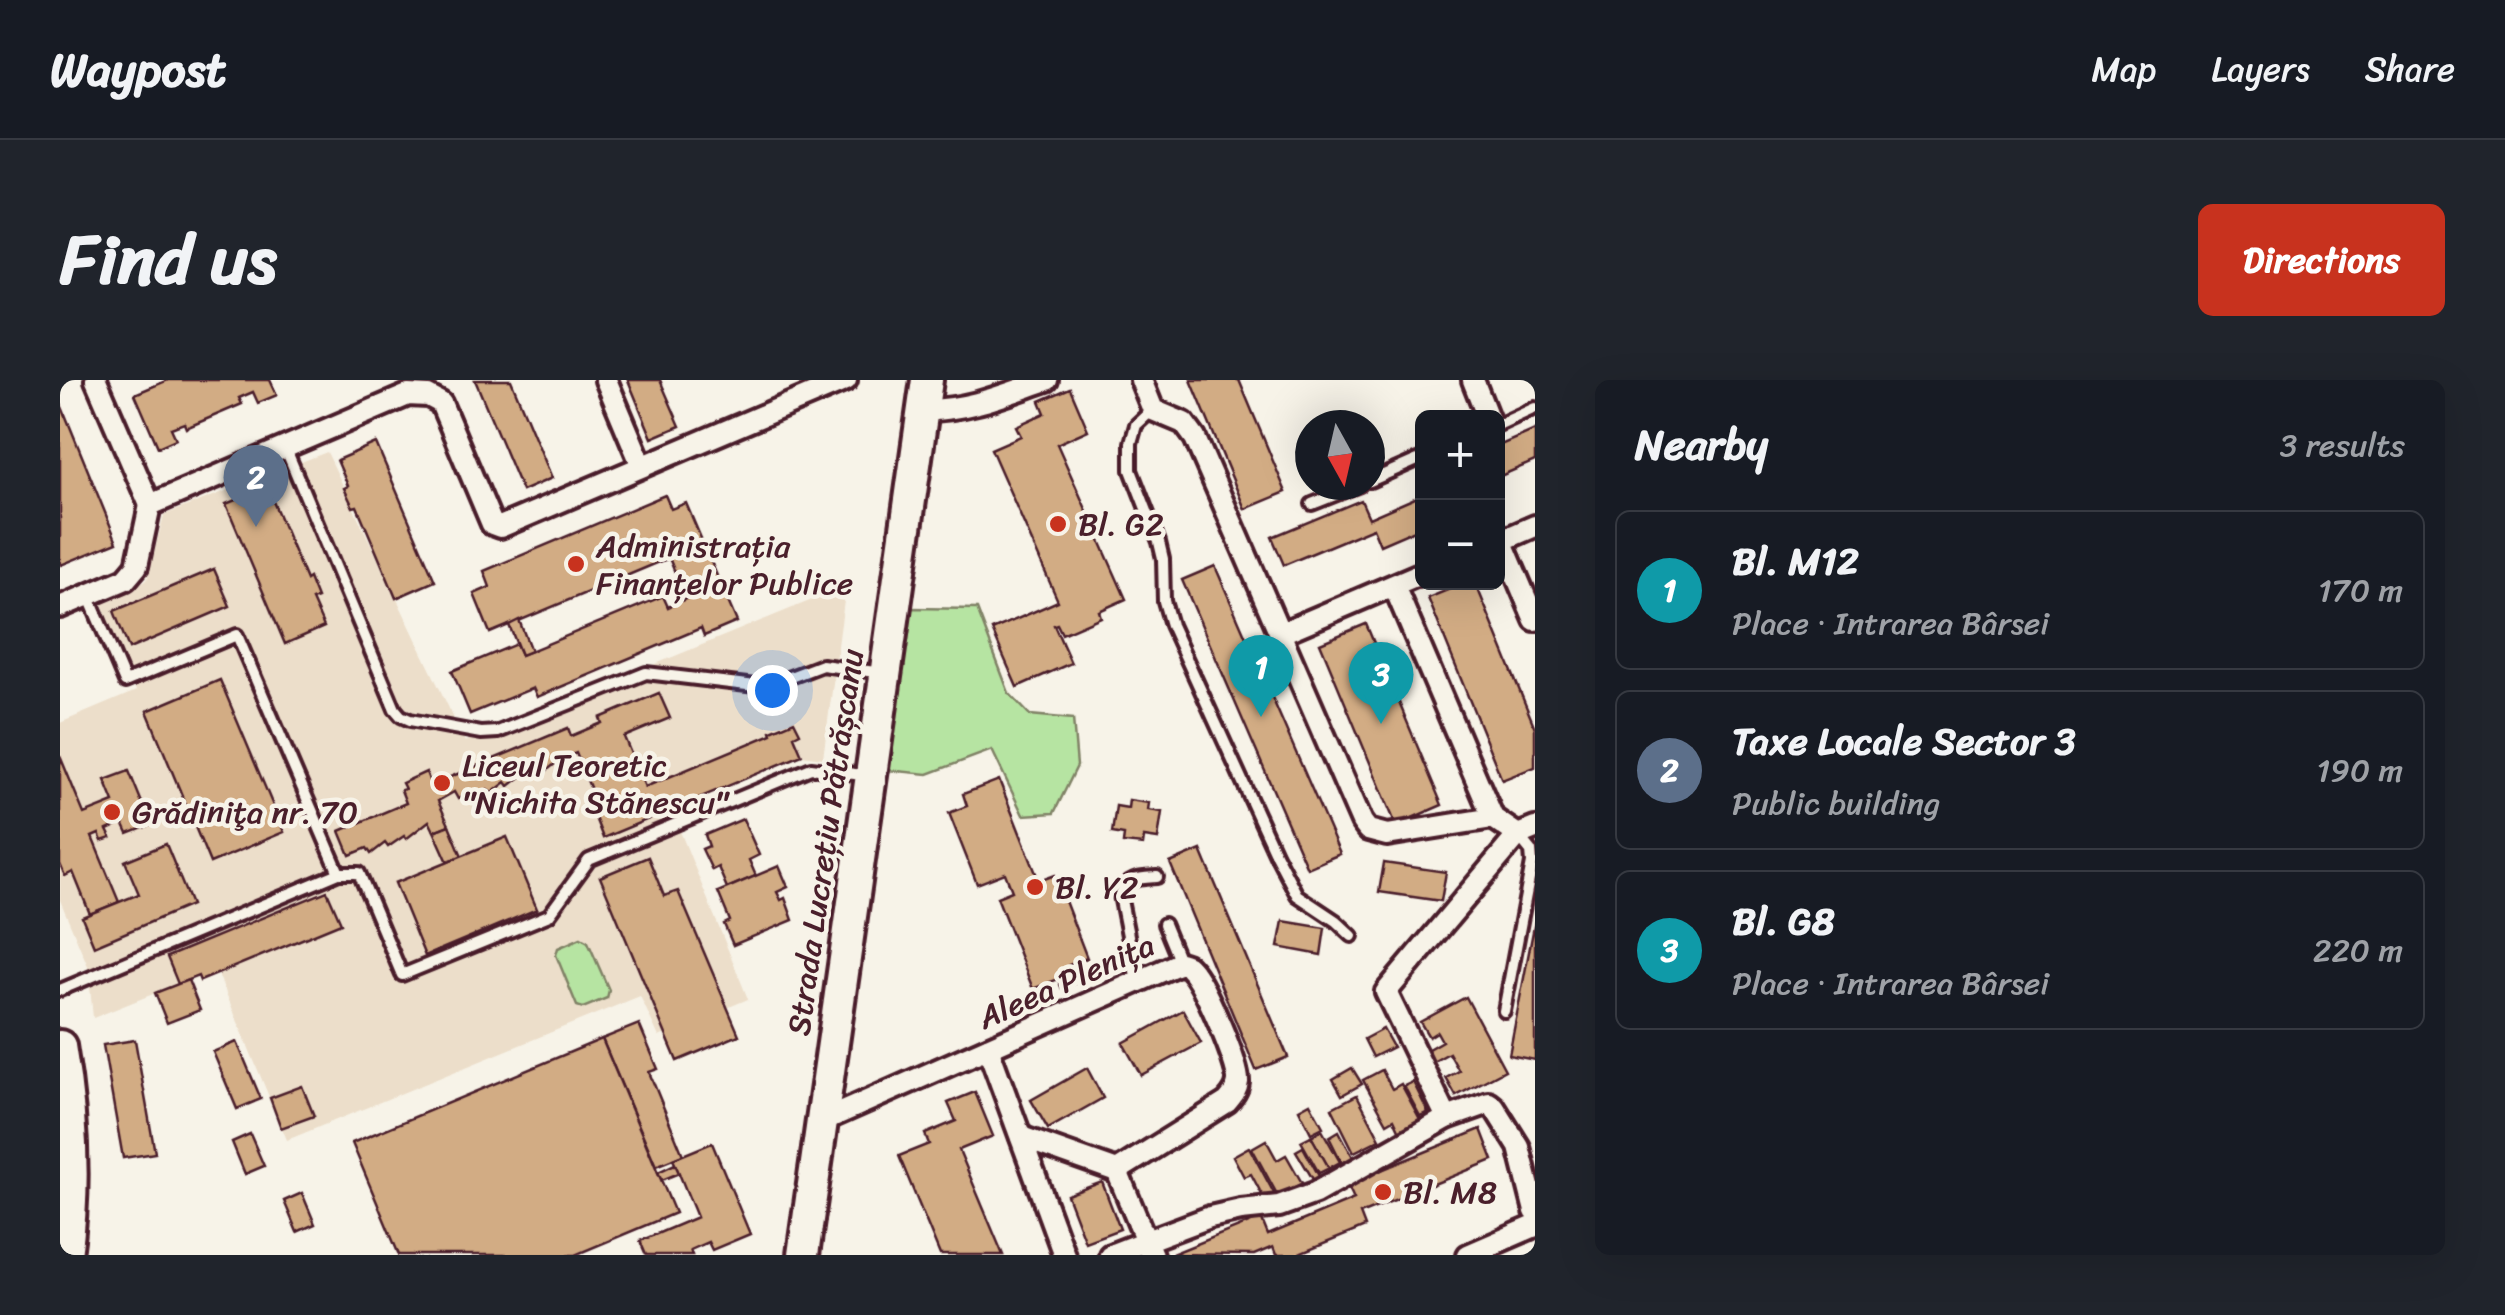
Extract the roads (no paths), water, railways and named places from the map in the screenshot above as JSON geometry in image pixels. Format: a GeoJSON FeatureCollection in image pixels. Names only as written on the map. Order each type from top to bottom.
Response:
{"type":"FeatureCollection","features":[{"type":"Feature","properties":{"kind":"main road","name":"Strada Lucrețiu Pătrășcanu"},"geometry":{"type":"LineString","coordinates":[[803,1255],[925,395]]}},
{"type":"Feature","properties":{"kind":"main road"},"geometry":{"type":"LineString","coordinates":[[60,1046],[72,1158],[66,1255]]}},
{"type":"Feature","properties":{"kind":"street"},"geometry":{"type":"LineString","coordinates":[[60,607],[126,579],[133,572],[150,505],[96,380]]}},
{"type":"Feature","properties":{"kind":"street"},"geometry":{"type":"LineString","coordinates":[[606,380],[642,466]]}},
{"type":"Feature","properties":{"kind":"street"},"geometry":{"type":"LineString","coordinates":[[150,505],[408,396],[428,396],[440,403],[492,524],[497,527],[846,380]]}},
{"type":"Feature","properties":{"kind":"street"},"geometry":{"type":"LineString","coordinates":[[925,395],[950,410],[1047,380]]}},
{"type":"Feature","properties":{"kind":"street"},"geometry":{"type":"LineString","coordinates":[[1141,380],[1153,410],[1184,423],[1195,438],[1368,830],[1387,835],[1494,818],[1526,832],[1386,992],[1447,1118]]}},
{"type":"Feature","properties":{"kind":"street"},"geometry":{"type":"LineString","coordinates":[[1473,380],[1485,410]]}},
{"type":"Feature","properties":{"kind":"street"},"geometry":{"type":"LineString","coordinates":[[1505,538],[1535,526]]}},
{"type":"Feature","properties":{"kind":"street"},"geometry":{"type":"LineString","coordinates":[[1505,554],[1535,620]]}},
{"type":"Feature","properties":{"kind":"street"},"geometry":{"type":"LineString","coordinates":[[1279,634],[1415,577]]}},
{"type":"Feature","properties":{"kind":"street"},"geometry":{"type":"LineString","coordinates":[[1394,586],[1494,818]]}},
{"type":"Feature","properties":{"kind":"street","name":"Aleea Plenița"},"geometry":{"type":"LineString","coordinates":[[822,1121],[1137,982],[1180,964],[1187,966],[1201,983],[1234,1062],[1238,1085],[1226,1102],[1117,1170]]}},
{"type":"Feature","properties":{"kind":"street"},"geometry":{"type":"LineString","coordinates":[[988,1048],[1064,1255]]}},
{"type":"Feature","properties":{"kind":"street"},"geometry":{"type":"LineString","coordinates":[[1110,1255],[1149,1248],[1226,1212],[1294,1202],[1447,1118],[1489,1104],[1527,1144],[1535,1211]]}},
{"type":"Feature","properties":{"kind":"street"},"geometry":{"type":"LineString","coordinates":[[1021,1137],[1117,1170],[1149,1248]]}},
{"type":"Feature","properties":{"kind":"street"},"geometry":{"type":"LineString","coordinates":[[1468,1255],[1535,1226]]}},
{"type":"Feature","properties":{"kind":"lane"},"geometry":{"type":"LineString","coordinates":[[1505,422],[1535,408]]}},
{"type":"Feature","properties":{"kind":"lane"},"geometry":{"type":"LineString","coordinates":[[1153,410],[1136,426],[1131,444],[1132,470],[1159,542],[1170,625],[1297,895],[1352,936]]}},
{"type":"Feature","properties":{"kind":"lane"},"geometry":{"type":"LineString","coordinates":[[285,448],[395,709],[410,720],[481,733],[498,732],[646,673],[764,687],[822,665],[884,673]]}},
{"type":"Feature","properties":{"kind":"lane"},"geometry":{"type":"LineString","coordinates":[[1385,474],[1415,461]]}},
{"type":"Feature","properties":{"kind":"lane"},"geometry":{"type":"LineString","coordinates":[[1312,504],[1322,500]]}},
{"type":"Feature","properties":{"kind":"lane"},"geometry":{"type":"LineString","coordinates":[[88,595],[125,682],[237,634],[339,873]]}},
{"type":"Feature","properties":{"kind":"lane"},"geometry":{"type":"LineString","coordinates":[[60,990],[339,873],[359,873],[402,975],[549,915],[589,860],[811,768],[870,776]]}},
{"type":"Feature","properties":{"kind":"lane"},"geometry":{"type":"LineString","coordinates":[[1504,1011],[1532,864],[1526,832]]}},
{"type":"Feature","properties":{"kind":"lane"},"geometry":{"type":"LineString","coordinates":[[1137,982],[1120,894],[1131,880],[1157,877]]}},
{"type":"Feature","properties":{"kind":"lane"},"geometry":{"type":"LineString","coordinates":[[1164,924],[1180,964]]}},
{"type":"Feature","properties":{"kind":"place","name":"Bl. G2"},"geometry":{"type":"Point","coordinates":[1058,524]}},
{"type":"Feature","properties":{"kind":"place","name":"Taxe Locale Sector 3"},"geometry":{"type":"Point","coordinates":[256,527]}},
{"type":"Feature","properties":{"kind":"place","name":"Administrația Finanțelor Publice"},"geometry":{"type":"Point","coordinates":[576,564]}},
{"type":"Feature","properties":{"kind":"place","name":"Bl. M12"},"geometry":{"type":"Point","coordinates":[1261,717]}},
{"type":"Feature","properties":{"kind":"place","name":"Bl. G8"},"geometry":{"type":"Point","coordinates":[1381,724]}},
{"type":"Feature","properties":{"kind":"place","name":"Liceul Teoretic \"Nichita Stănescu\""},"geometry":{"type":"Point","coordinates":[442,783]}},
{"type":"Feature","properties":{"kind":"place","name":"Grădiniţa nr. 70"},"geometry":{"type":"Point","coordinates":[112,812]}},
{"type":"Feature","properties":{"kind":"place","name":"Bl. Y2"},"geometry":{"type":"Point","coordinates":[1035,887]}},
{"type":"Feature","properties":{"kind":"place","name":"Bl. M8"},"geometry":{"type":"Point","coordinates":[1383,1192]}}]}
